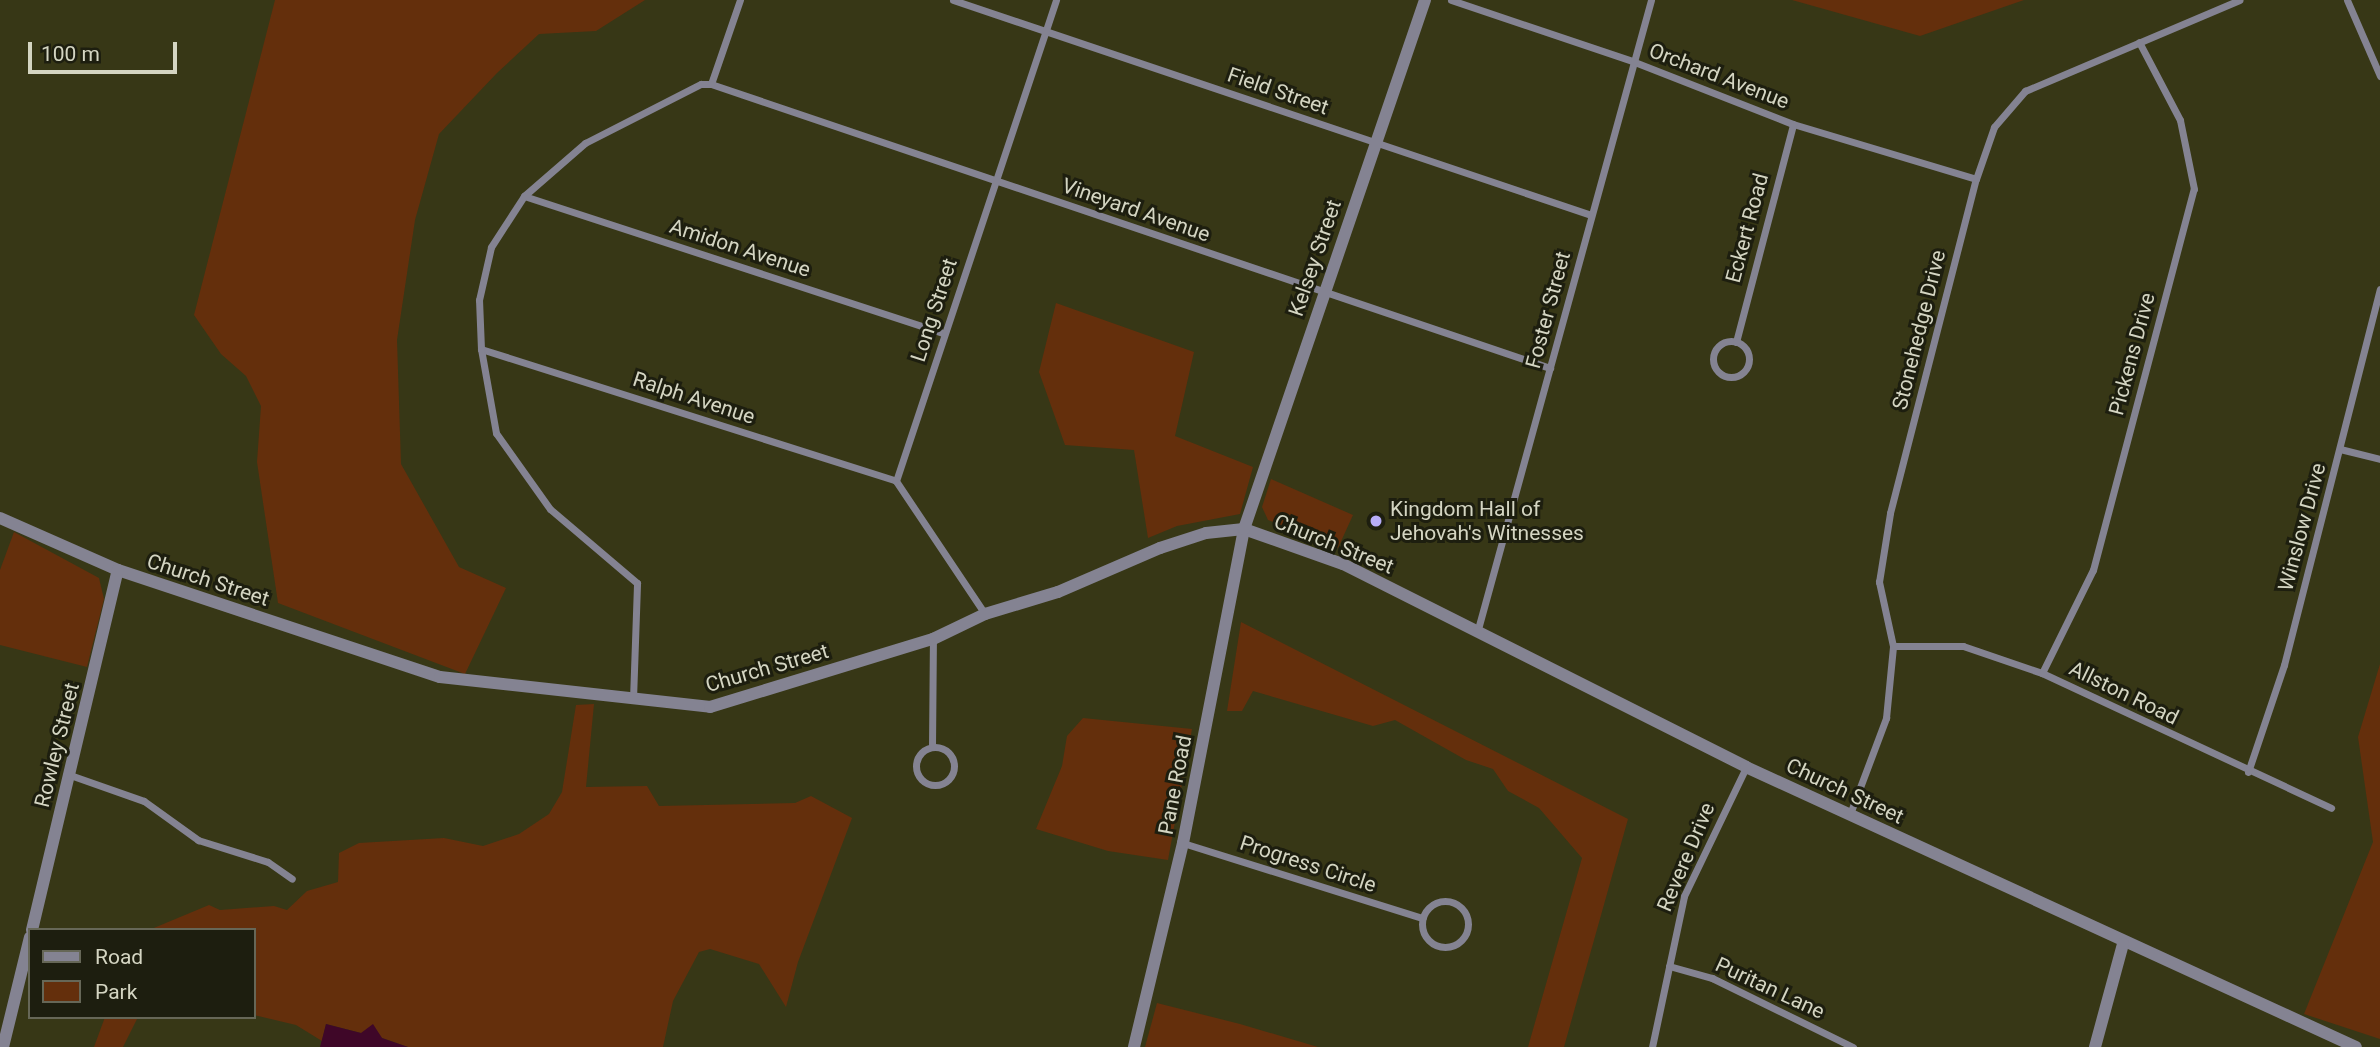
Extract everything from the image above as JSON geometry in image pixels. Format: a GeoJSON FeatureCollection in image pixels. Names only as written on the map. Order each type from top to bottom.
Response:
{"type":"FeatureCollection","features":[{"type":"Feature","properties":{"kind":"street"},"geometry":{"type":"LineString","coordinates":[[633,699],[637,583],[550,509],[496,433],[481,349],[479,300],[491,247],[524,196],[585,143],[701,84],[711,84],[740,0]]}},
{"type":"Feature","properties":{"kind":"street","name":"Field Street"},"geometry":{"type":"LineString","coordinates":[[953,0],[1591,215]]}},
{"type":"Feature","properties":{"kind":"street","name":"Long Street"},"geometry":{"type":"LineString","coordinates":[[897,481],[1056,0]]}},
{"type":"Feature","properties":{"kind":"street","name":"Kelsey Street"},"geometry":{"type":"LineString","coordinates":[[1244,529],[1425,0]]}},
{"type":"Feature","properties":{"kind":"street","name":"Orchard Avenue"},"geometry":{"type":"LineString","coordinates":[[1451,0],[1632,61],[1793,124],[1976,178]]}},
{"type":"Feature","properties":{"kind":"street","name":"Foster Street"},"geometry":{"type":"LineString","coordinates":[[1478,629],[1632,61],[1651,0]]}},
{"type":"Feature","properties":{"kind":"street","name":"Stonehedge Drive"},"geometry":{"type":"LineString","coordinates":[[1850,814],[1886,718],[1893,646],[1879,582],[1890,513],[1976,178],[1994,127],[2025,91],[2239,0]]}},
{"type":"Feature","properties":{"kind":"street"},"geometry":{"type":"LineString","coordinates":[[2347,0],[2380,76]]}},
{"type":"Feature","properties":{"kind":"street","name":"Pickens Drive"},"geometry":{"type":"LineString","coordinates":[[2042,673],[2093,570],[2194,189],[2180,120],[2139,43]]}},
{"type":"Feature","properties":{"kind":"street","name":"Vineyard Avenue"},"geometry":{"type":"LineString","coordinates":[[711,84],[1550,368]]}},
{"type":"Feature","properties":{"kind":"street","name":"Eckert Road"},"geometry":{"type":"LineString","coordinates":[[1736,342],[1793,124]]}},
{"type":"Feature","properties":{"kind":"street","name":"Amidon Avenue"},"geometry":{"type":"LineString","coordinates":[[524,196],[944,333]]}},
{"type":"Feature","properties":{"kind":"street","name":"Winslow Drive"},"geometry":{"type":"LineString","coordinates":[[2248,772],[2284,665],[2380,289]]}},
{"type":"Feature","properties":{"kind":"street"},"geometry":{"type":"LineString","coordinates":[[1724,342],[1736,342],[1746,349],[1748,366],[1740,376],[1728,378],[1717,372],[1713,355],[1724,342]]}},
{"type":"Feature","properties":{"kind":"street","name":"Ralph Avenue"},"geometry":{"type":"LineString","coordinates":[[481,349],[897,481]]}},
{"type":"Feature","properties":{"kind":"street"},"geometry":{"type":"LineString","coordinates":[[2340,449],[2380,459]]}},
{"type":"Feature","properties":{"kind":"street"},"geometry":{"type":"LineString","coordinates":[[897,481],[985,614]]}},
{"type":"Feature","properties":{"kind":"street","name":"Church Street"},"geometry":{"type":"LineString","coordinates":[[0,518],[117,570],[440,677],[710,707],[933,639],[985,614],[1058,592],[1172,544],[1206,533],[1244,529],[1343,564],[1478,629],[1746,767],[2123,944],[2356,1047]]}},
{"type":"Feature","properties":{"kind":"street","name":"Pane Road"},"geometry":{"type":"LineString","coordinates":[[1134,1047],[1183,843],[1244,529]]}},
{"type":"Feature","properties":{"kind":"street","name":"Rowley Street"},"geometry":{"type":"LineString","coordinates":[[32,928],[117,570]]}},
{"type":"Feature","properties":{"kind":"street"},"geometry":{"type":"LineString","coordinates":[[932,747],[933,639]]}},
{"type":"Feature","properties":{"kind":"street","name":"Allston Road"},"geometry":{"type":"LineString","coordinates":[[1893,646],[1963,646],[2042,673],[2248,772],[2330,808]]}},
{"type":"Feature","properties":{"kind":"street"},"geometry":{"type":"LineString","coordinates":[[932,747],[945,749],[955,764],[952,775],[937,785],[920,777],[916,765],[921,753],[932,747]]}},
{"type":"Feature","properties":{"kind":"street","name":"Revere Drive"},"geometry":{"type":"LineString","coordinates":[[1652,1047],[1684,896],[1746,767]]}},
{"type":"Feature","properties":{"kind":"street"},"geometry":{"type":"LineString","coordinates":[[70,775],[144,801],[198,840],[268,862],[292,880]]}},
{"type":"Feature","properties":{"kind":"street","name":"Progress Circle"},"geometry":{"type":"LineString","coordinates":[[1183,843],[1423,918]]}},
{"type":"Feature","properties":{"kind":"street"},"geometry":{"type":"LineString","coordinates":[[1452,902],[1463,909],[1468,927],[1458,943],[1438,946],[1427,938],[1423,918],[1435,903],[1452,902]]}},
{"type":"Feature","properties":{"kind":"street"},"geometry":{"type":"LineString","coordinates":[[2095,1047],[2123,944]]}},
{"type":"Feature","properties":{"kind":"street"},"geometry":{"type":"LineString","coordinates":[[3,1047],[28,945]]}},
{"type":"Feature","properties":{"kind":"street","name":"Puritan Lane"},"geometry":{"type":"LineString","coordinates":[[1669,966],[1712,978],[1853,1047]]}},
{"type":"Feature","properties":{"kind":"green space"},"geometry":{"type":"Polygon","coordinates":[[[275,0],[645,0],[596,31],[539,34],[497,73],[439,134],[415,220],[397,340],[401,464],[459,567],[506,588],[465,674],[278,603],[257,462],[261,406],[246,376],[221,354],[194,315],[275,0]]]}},
{"type":"Feature","properties":{"kind":"green space"},"geometry":{"type":"Polygon","coordinates":[[[1792,0],[2024,0],[1920,36],[1792,0]]]}},
{"type":"Feature","properties":{"kind":"green space"},"geometry":{"type":"Polygon","coordinates":[[[1056,303],[1194,352],[1175,436],[1253,467],[1240,514],[1177,526],[1148,538],[1134,450],[1065,445],[1039,372],[1056,303]]]}},
{"type":"Feature","properties":{"kind":"green space"},"geometry":{"type":"Polygon","coordinates":[[[1271,479],[1353,515],[1338,548],[1268,520],[1262,507],[1271,479]]]}},
{"type":"Feature","properties":{"kind":"green space"},"geometry":{"type":"Polygon","coordinates":[[[14,532],[99,578],[104,599],[87,667],[0,645],[0,570],[14,532]]]}},
{"type":"Feature","properties":{"kind":"green space"},"geometry":{"type":"Polygon","coordinates":[[[1241,622],[1628,819],[1564,1047],[1528,1047],[1582,858],[1539,808],[1508,791],[1493,769],[1466,760],[1395,720],[1373,726],[1253,691],[1242,711],[1227,711],[1241,622]]]}},
{"type":"Feature","properties":{"kind":"green space"},"geometry":{"type":"Polygon","coordinates":[[[2380,664],[2380,1039],[2304,1014],[2373,842],[2358,737],[2380,664]]]}},
{"type":"Feature","properties":{"kind":"green space"},"geometry":{"type":"Polygon","coordinates":[[[594,704],[586,787],[647,786],[659,806],[795,803],[811,796],[852,818],[798,962],[786,1007],[759,964],[710,949],[699,952],[673,1001],[663,1047],[408,1047],[382,1038],[376,1031],[361,1033],[326,1024],[322,1041],[296,1025],[256,1015],[256,928],[154,928],[209,905],[220,910],[274,906],[287,910],[307,891],[338,882],[339,853],[359,843],[444,838],[483,846],[519,834],[549,814],[562,792],[576,705],[594,704]]]}},
{"type":"Feature","properties":{"kind":"green space"},"geometry":{"type":"Polygon","coordinates":[[[1083,718],[1192,729],[1168,860],[1108,851],[1036,829],[1062,766],[1067,736],[1083,718]]]}},
{"type":"Feature","properties":{"kind":"green space"},"geometry":{"type":"Polygon","coordinates":[[[1157,1003],[1240,1024],[1318,1047],[1145,1047],[1157,1003]]]}},
{"type":"Feature","properties":{"kind":"green space"},"geometry":{"type":"Polygon","coordinates":[[[104,1019],[137,1019],[123,1047],[94,1047],[104,1019]]]}},
{"type":"Feature","properties":{"kind":"shaded area"},"geometry":{"type":"Polygon","coordinates":[[[326,1024],[361,1033],[373,1024],[382,1038],[408,1047],[320,1047],[326,1024]]]}},
{"type":"Feature","properties":{"kind":"place","name":"Kingdom Hall of Jehovah's Witnesses"},"geometry":{"type":"Point","coordinates":[1376,521]}}]}
